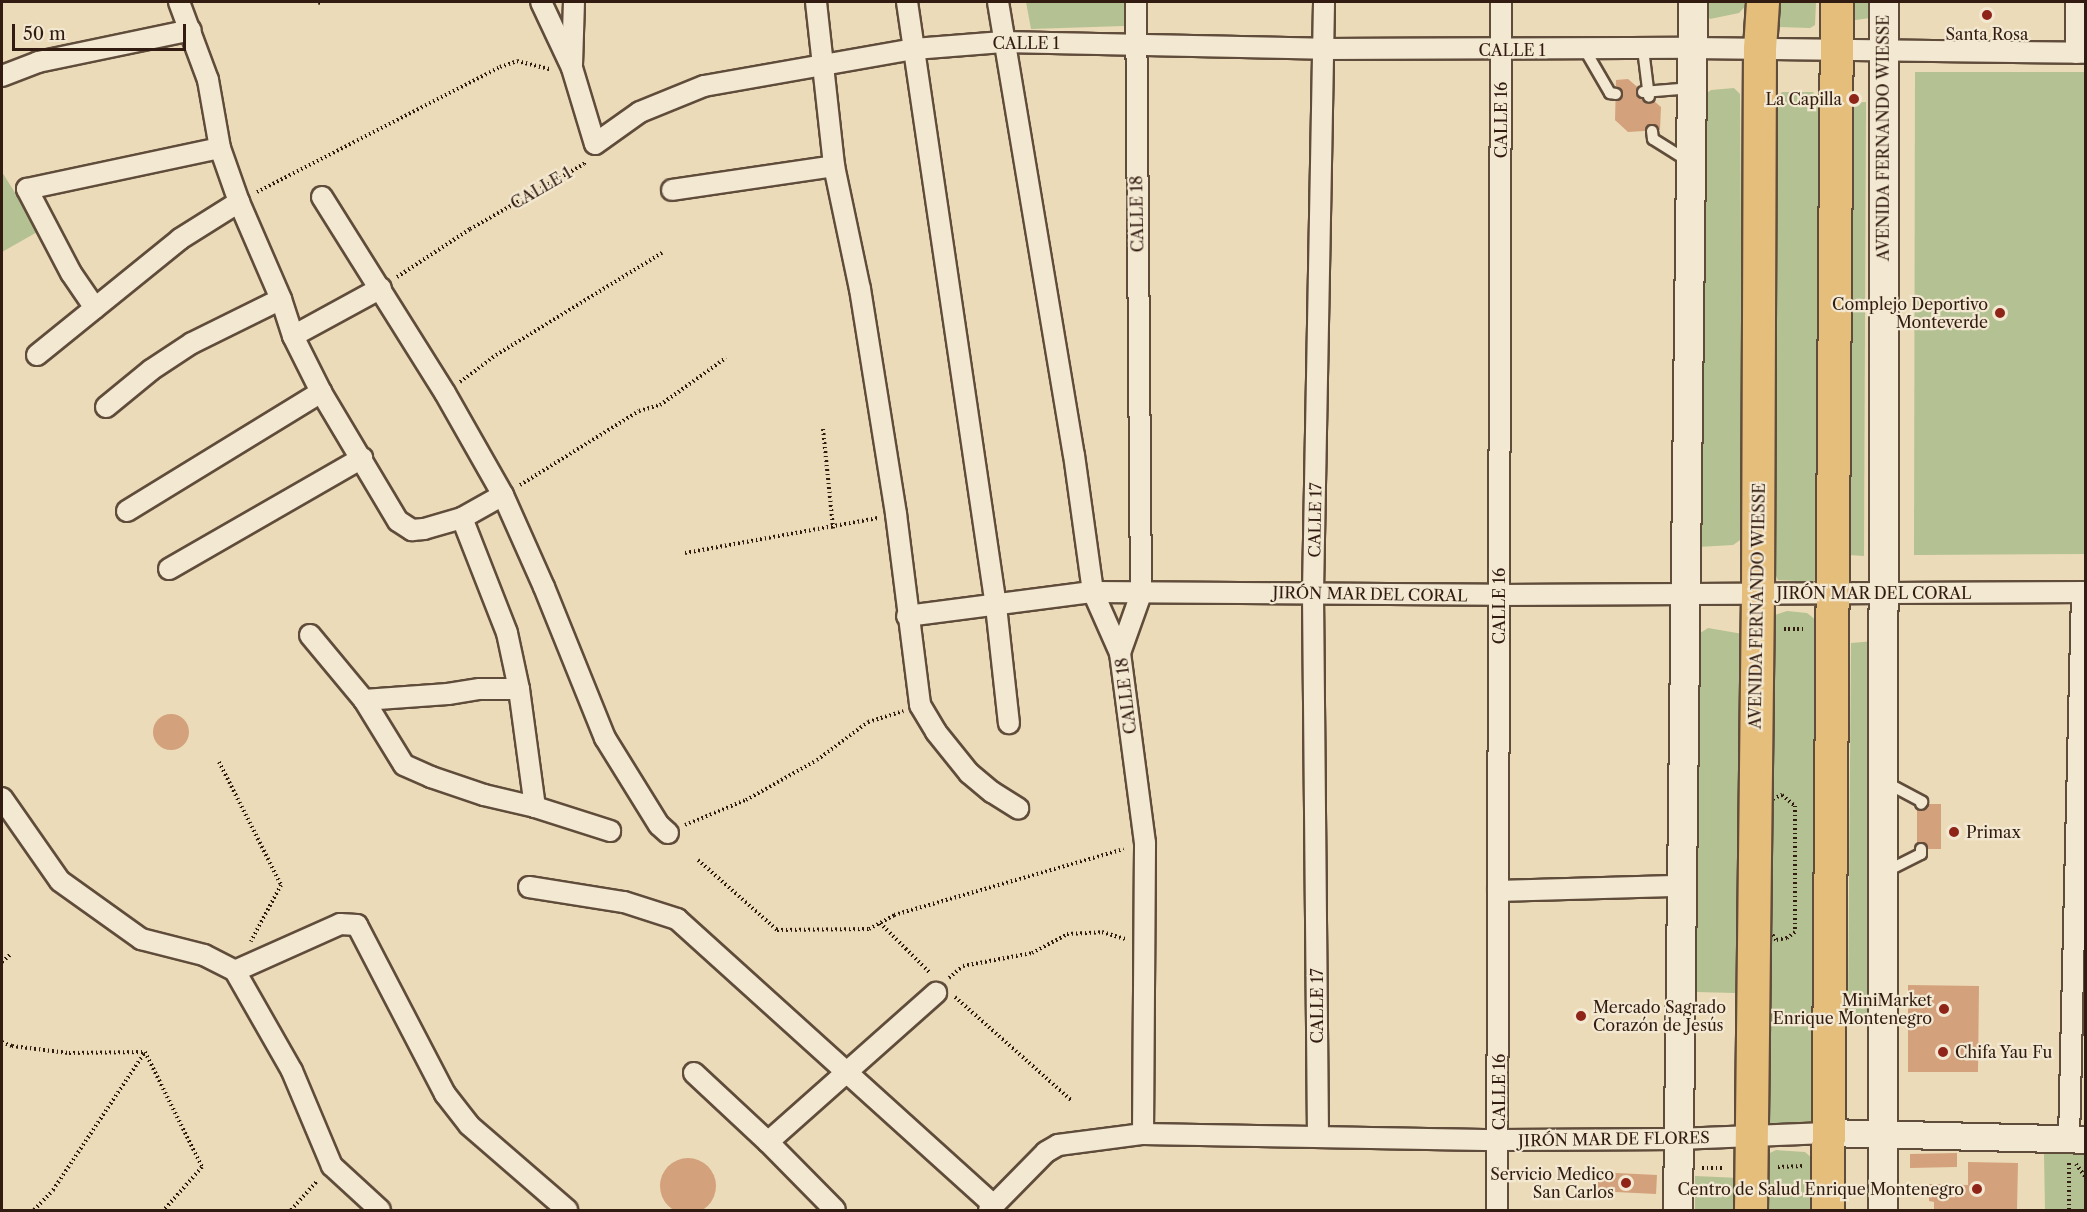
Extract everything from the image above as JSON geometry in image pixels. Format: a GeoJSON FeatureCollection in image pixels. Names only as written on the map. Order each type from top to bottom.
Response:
{"type":"FeatureCollection","features":[{"type":"Feature","properties":{"kind":"main road"},"geometry":{"type":"LineString","coordinates":[[1678,1210],[1693,2]]}},
{"type":"Feature","properties":{"kind":"main road","name":"AVENIDA FERNANDO WIESSE"},"geometry":{"type":"LineString","coordinates":[[1751,1210],[1758,593],[1760,49],[1763,2]]}},
{"type":"Feature","properties":{"kind":"main road"},"geometry":{"type":"LineString","coordinates":[[1828,1210],[1837,2]]}},
{"type":"Feature","properties":{"kind":"main road","name":"AVENIDA FERNANDO WIESSE"},"geometry":{"type":"LineString","coordinates":[[1883,1210],[1881,592],[1884,2]]}},
{"type":"Feature","properties":{"kind":"street"},"geometry":{"type":"LineString","coordinates":[[179,2],[208,80],[220,148],[239,202],[281,299],[293,336],[321,392],[398,520],[412,530],[462,518],[503,495]]}},
{"type":"Feature","properties":{"kind":"street"},"geometry":{"type":"LineString","coordinates":[[541,2],[572,68],[595,144]]}},
{"type":"Feature","properties":{"kind":"street"},"geometry":{"type":"LineString","coordinates":[[572,68],[574,2]]}},
{"type":"Feature","properties":{"kind":"street"},"geometry":{"type":"LineString","coordinates":[[816,2],[834,166],[860,290],[896,514],[907,616],[920,705],[936,732],[969,773],[992,792],[1018,808]]}},
{"type":"Feature","properties":{"kind":"street"},"geometry":{"type":"LineString","coordinates":[[907,2],[996,606],[1009,723]]}},
{"type":"Feature","properties":{"kind":"street"},"geometry":{"type":"LineString","coordinates":[[998,2],[1074,455],[1093,592],[1120,653]]}},
{"type":"Feature","properties":{"kind":"street","name":"CALLE 18"},"geometry":{"type":"LineString","coordinates":[[1136,2],[1141,594],[1120,653],[1145,843],[1143,1134]]}},
{"type":"Feature","properties":{"kind":"street","name":"CALLE 17"},"geometry":{"type":"LineString","coordinates":[[1318,1135],[1313,592],[1324,2]]}},
{"type":"Feature","properties":{"kind":"street","name":"CALLE 16"},"geometry":{"type":"LineString","coordinates":[[1497,1210],[1502,2]]}},
{"type":"Feature","properties":{"kind":"street"},"geometry":{"type":"LineString","coordinates":[[2076,2],[2081,53]]}},
{"type":"Feature","properties":{"kind":"street"},"geometry":{"type":"LineString","coordinates":[[2,76],[38,62],[191,30]]}},
{"type":"Feature","properties":{"kind":"street","name":"CALLE 1"},"geometry":{"type":"LineString","coordinates":[[595,144],[640,112],[704,86],[914,49],[1003,42],[1502,51],[1692,48],[1837,52],[2081,53]]}},
{"type":"Feature","properties":{"kind":"street"},"geometry":{"type":"LineString","coordinates":[[95,308],[71,273],[27,189],[220,148]]}},
{"type":"Feature","properties":{"kind":"street"},"geometry":{"type":"LineString","coordinates":[[672,190],[834,166]]}},
{"type":"Feature","properties":{"kind":"street"},"geometry":{"type":"LineString","coordinates":[[322,197],[446,393],[503,495],[544,587],[605,738],[659,825],[668,833]]}},
{"type":"Feature","properties":{"kind":"street"},"geometry":{"type":"LineString","coordinates":[[37,355],[180,239],[239,202]]}},
{"type":"Feature","properties":{"kind":"street"},"geometry":{"type":"LineString","coordinates":[[293,336],[381,288]]}},
{"type":"Feature","properties":{"kind":"street"},"geometry":{"type":"LineString","coordinates":[[106,407],[151,370],[192,343],[281,299]]}},
{"type":"Feature","properties":{"kind":"street"},"geometry":{"type":"LineString","coordinates":[[127,511],[321,392]]}},
{"type":"Feature","properties":{"kind":"street"},"geometry":{"type":"LineString","coordinates":[[169,569],[362,459]]}},
{"type":"Feature","properties":{"kind":"street"},"geometry":{"type":"LineString","coordinates":[[462,518],[507,633],[519,689],[536,807]]}},
{"type":"Feature","properties":{"kind":"street","name":"JIRÓN MAR DEL CORAL"},"geometry":{"type":"LineString","coordinates":[[907,616],[1093,592],[1500,595],[2084,592]]}},
{"type":"Feature","properties":{"kind":"street"},"geometry":{"type":"LineString","coordinates":[[2075,1144],[2080,961],[2084,592]]}},
{"type":"Feature","properties":{"kind":"street"},"geometry":{"type":"LineString","coordinates":[[310,635],[364,700],[404,765],[484,795],[536,807],[610,831]]}},
{"type":"Feature","properties":{"kind":"street"},"geometry":{"type":"LineString","coordinates":[[364,700],[448,694],[480,688],[519,689]]}},
{"type":"Feature","properties":{"kind":"street"},"geometry":{"type":"LineString","coordinates":[[2,798],[60,881],[141,939],[204,955],[235,971],[292,1071],[332,1166],[380,1210]]}},
{"type":"Feature","properties":{"kind":"street"},"geometry":{"type":"LineString","coordinates":[[1498,891],[1681,886]]}},
{"type":"Feature","properties":{"kind":"street"},"geometry":{"type":"LineString","coordinates":[[529,887],[624,902],[677,919],[991,1207],[1046,1152],[1058,1145],[1143,1134]]}},
{"type":"Feature","properties":{"kind":"street"},"geometry":{"type":"LineString","coordinates":[[235,971],[340,924],[357,925],[445,1094],[469,1125],[567,1210]]}},
{"type":"Feature","properties":{"kind":"street"},"geometry":{"type":"LineString","coordinates":[[768,1142],[939,987]]}},
{"type":"Feature","properties":{"kind":"street"},"geometry":{"type":"LineString","coordinates":[[694,1073],[768,1142],[835,1210]]}},
{"type":"Feature","properties":{"kind":"street","name":"JIRÓN MAR DE FLORES"},"geometry":{"type":"LineString","coordinates":[[1143,1134],[1318,1135],[1499,1140],[1678,1139],[1883,1133],[2075,1144]]}},
{"type":"Feature","properties":{"kind":"lane"},"geometry":{"type":"LineString","coordinates":[[1643,49],[1647,94],[1692,88]]}},
{"type":"Feature","properties":{"kind":"lane"},"geometry":{"type":"LineString","coordinates":[[1585,50],[1610,93],[1616,94]]}},
{"type":"Feature","properties":{"kind":"lane"},"geometry":{"type":"LineString","coordinates":[[1652,131],[1653,139],[1691,163]]}},
{"type":"Feature","properties":{"kind":"lane"},"geometry":{"type":"LineString","coordinates":[[1882,780],[1922,804]]}},
{"type":"Feature","properties":{"kind":"lane"},"geometry":{"type":"LineString","coordinates":[[1882,873],[1921,854],[1921,849]]}},
{"type":"Feature","properties":{"kind":"path"},"geometry":{"type":"LineString","coordinates":[[239,202],[500,67],[517,61],[546,69],[572,68]]}},
{"type":"Feature","properties":{"kind":"path","name":"CALLE 1"},"geometry":{"type":"LineString","coordinates":[[381,288],[470,229],[584,164],[595,144]]}},
{"type":"Feature","properties":{"kind":"path"},"geometry":{"type":"LineString","coordinates":[[446,393],[496,355],[662,253]]}},
{"type":"Feature","properties":{"kind":"path"},"geometry":{"type":"LineString","coordinates":[[503,495],[639,411],[660,405],[726,358]]}},
{"type":"Feature","properties":{"kind":"path"},"geometry":{"type":"LineString","coordinates":[[822,429],[833,528]]}},
{"type":"Feature","properties":{"kind":"path"},"geometry":{"type":"LineString","coordinates":[[685,552],[833,528],[896,514]]}},
{"type":"Feature","properties":{"kind":"path"},"geometry":{"type":"LineString","coordinates":[[1775,629],[1809,628]]}},
{"type":"Feature","properties":{"kind":"path"},"geometry":{"type":"LineString","coordinates":[[668,833],[746,800],[817,760],[868,722],[920,705]]}},
{"type":"Feature","properties":{"kind":"path"},"geometry":{"type":"LineString","coordinates":[[219,762],[281,885],[235,971]]}},
{"type":"Feature","properties":{"kind":"path"},"geometry":{"type":"LineString","coordinates":[[1769,930],[1776,940],[1787,938],[1795,932],[1796,806],[1782,795]]}},
{"type":"Feature","properties":{"kind":"path"},"geometry":{"type":"LineString","coordinates":[[698,860],[777,930],[869,929],[894,915],[1145,843]]}},
{"type":"Feature","properties":{"kind":"path"},"geometry":{"type":"LineString","coordinates":[[880,923],[939,987],[1071,1100]]}},
{"type":"Feature","properties":{"kind":"path"},"geometry":{"type":"LineString","coordinates":[[939,987],[963,966],[1032,953],[1067,934],[1102,932],[1146,945]]}},
{"type":"Feature","properties":{"kind":"path"},"geometry":{"type":"LineString","coordinates":[[2,962],[11,954]]}},
{"type":"Feature","properties":{"kind":"path"},"geometry":{"type":"LineString","coordinates":[[2,1042],[12,1046],[69,1053],[145,1052]]}},
{"type":"Feature","properties":{"kind":"path"},"geometry":{"type":"LineString","coordinates":[[34,1210],[53,1191],[145,1052]]}},
{"type":"Feature","properties":{"kind":"path"},"geometry":{"type":"LineString","coordinates":[[145,1052],[202,1167],[165,1210]]}},
{"type":"Feature","properties":{"kind":"path"},"geometry":{"type":"LineString","coordinates":[[2069,1210],[2075,1144]]}},
{"type":"Feature","properties":{"kind":"path"},"geometry":{"type":"LineString","coordinates":[[291,1210],[332,1166]]}},
{"type":"Feature","properties":{"kind":"path"},"geometry":{"type":"LineString","coordinates":[[1770,1167],[1814,1166]]}},
{"type":"Feature","properties":{"kind":"path"},"geometry":{"type":"LineString","coordinates":[[1698,1168],[1729,1168]]}},
{"type":"Feature","properties":{"kind":"green space"},"geometry":{"type":"Polygon","coordinates":[[[1026,2],[1124,2],[1124,26],[1031,29],[1026,2]]]}},
{"type":"Feature","properties":{"kind":"green space"},"geometry":{"type":"Polygon","coordinates":[[[1702,2],[1749,2],[1739,13],[1710,19],[1702,9],[1702,2]]]}},
{"type":"Feature","properties":{"kind":"green space"},"geometry":{"type":"Polygon","coordinates":[[[1774,2],[1816,2],[1815,25],[1810,28],[1775,27],[1774,2]]]}},
{"type":"Feature","properties":{"kind":"green space"},"geometry":{"type":"Polygon","coordinates":[[[1848,2],[1878,2],[1878,17],[1848,21],[1848,2]]]}},
{"type":"Feature","properties":{"kind":"green space","name":"Complejo Deportivo Monteverde"},"geometry":{"type":"Polygon","coordinates":[[[1915,72],[2085,72],[2085,554],[1914,555],[1915,72]]]}},
{"type":"Feature","properties":{"kind":"green space"},"geometry":{"type":"Polygon","coordinates":[[[1734,88],[1740,94],[1743,538],[1733,545],[1698,547],[1699,99],[1711,90],[1734,88]]]}},
{"type":"Feature","properties":{"kind":"green space"},"geometry":{"type":"Polygon","coordinates":[[[1782,92],[1813,92],[1818,99],[1819,571],[1814,582],[1778,580],[1772,567],[1777,98],[1782,92]]]}},
{"type":"Feature","properties":{"kind":"green space"},"geometry":{"type":"Polygon","coordinates":[[[1866,102],[1864,556],[1848,555],[1850,103],[1866,102]]]}},
{"type":"Feature","properties":{"kind":"green space"},"geometry":{"type":"Polygon","coordinates":[[[2,172],[39,231],[2,252],[2,172]]]}},
{"type":"Feature","properties":{"kind":"green space"},"geometry":{"type":"Polygon","coordinates":[[[1787,611],[1807,613],[1816,620],[1820,629],[1815,1110],[1812,1122],[1806,1127],[1771,1128],[1763,1121],[1768,623],[1775,615],[1787,611]]]}},
{"type":"Feature","properties":{"kind":"green space"},"geometry":{"type":"Polygon","coordinates":[[[1708,628],[1743,634],[1735,993],[1696,992],[1697,635],[1708,628]]]}},
{"type":"Feature","properties":{"kind":"green space"},"geometry":{"type":"Polygon","coordinates":[[[1875,641],[1872,1016],[1848,1015],[1851,643],[1875,641]]]}},
{"type":"Feature","properties":{"kind":"green space"},"geometry":{"type":"Polygon","coordinates":[[[1776,1150],[1805,1152],[1813,1159],[1814,1210],[1759,1210],[1764,1156],[1776,1150]]]}},
{"type":"Feature","properties":{"kind":"green space"},"geometry":{"type":"Polygon","coordinates":[[[2044,1153],[2085,1153],[2085,1210],[2045,1210],[2044,1153]]]}},
{"type":"Feature","properties":{"kind":"green space"},"geometry":{"type":"Polygon","coordinates":[[[1695,1176],[1740,1178],[1739,1210],[1695,1210],[1695,1176]]]}},
{"type":"Feature","properties":{"kind":"building"},"geometry":{"type":"Polygon","coordinates":[[[1628,79],[1661,107],[1660,130],[1628,132],[1615,120],[1616,80],[1628,79]]]}},
{"type":"Feature","properties":{"kind":"building"},"geometry":{"type":"Polygon","coordinates":[[[171,714],[184,719],[189,732],[184,745],[171,750],[158,745],[153,732],[158,719],[171,714]]]}},
{"type":"Feature","properties":{"kind":"building"},"geometry":{"type":"Polygon","coordinates":[[[1917,804],[1941,804],[1941,849],[1917,849],[1917,804]]]}},
{"type":"Feature","properties":{"kind":"building"},"geometry":{"type":"Polygon","coordinates":[[[1908,985],[1979,986],[1978,1072],[1908,1072],[1908,985]]]}},
{"type":"Feature","properties":{"kind":"building"},"geometry":{"type":"Polygon","coordinates":[[[1957,1153],[1957,1167],[1910,1168],[1910,1154],[1957,1153]]]}},
{"type":"Feature","properties":{"kind":"building"},"geometry":{"type":"Polygon","coordinates":[[[688,1158],[699,1160],[708,1166],[714,1175],[716,1186],[714,1197],[708,1206],[699,1212],[688,1214],[677,1212],[668,1206],[662,1197],[660,1186],[662,1175],[668,1166],[677,1160],[688,1158]]]}},
{"type":"Feature","properties":{"kind":"building"},"geometry":{"type":"Polygon","coordinates":[[[1968,1162],[2018,1163],[2017,1210],[1934,1210],[1934,1202],[1929,1201],[1929,1184],[1968,1185],[1968,1162]]]}},
{"type":"Feature","properties":{"kind":"building","name":"Servicio Medico San Carlos"},"geometry":{"type":"Polygon","coordinates":[[[1596,1172],[1657,1175],[1656,1194],[1595,1191],[1596,1172]]]}},
{"type":"Feature","properties":{"kind":"place","name":"Santa Rosa"},"geometry":{"type":"Point","coordinates":[1987,15]}},
{"type":"Feature","properties":{"kind":"place","name":"La Capilla"},"geometry":{"type":"Point","coordinates":[1854,99]}},
{"type":"Feature","properties":{"kind":"place","name":"Complejo Deportivo Monteverde"},"geometry":{"type":"Point","coordinates":[2000,313]}},
{"type":"Feature","properties":{"kind":"place","name":"Primax"},"geometry":{"type":"Point","coordinates":[1954,832]}},
{"type":"Feature","properties":{"kind":"place","name":"MiniMarket Enrique Montenegro"},"geometry":{"type":"Point","coordinates":[1944,1009]}},
{"type":"Feature","properties":{"kind":"place","name":"Mercado Sagrado Corazón de Jesús"},"geometry":{"type":"Point","coordinates":[1581,1016]}},
{"type":"Feature","properties":{"kind":"place","name":"Chifa Yau Fu"},"geometry":{"type":"Point","coordinates":[1943,1052]}},
{"type":"Feature","properties":{"kind":"place","name":"Servicio Medico San Carlos"},"geometry":{"type":"Point","coordinates":[1626,1183]}},
{"type":"Feature","properties":{"kind":"place","name":"Centro de Salud Enrique Montenegro"},"geometry":{"type":"Point","coordinates":[1977,1189]}}]}
